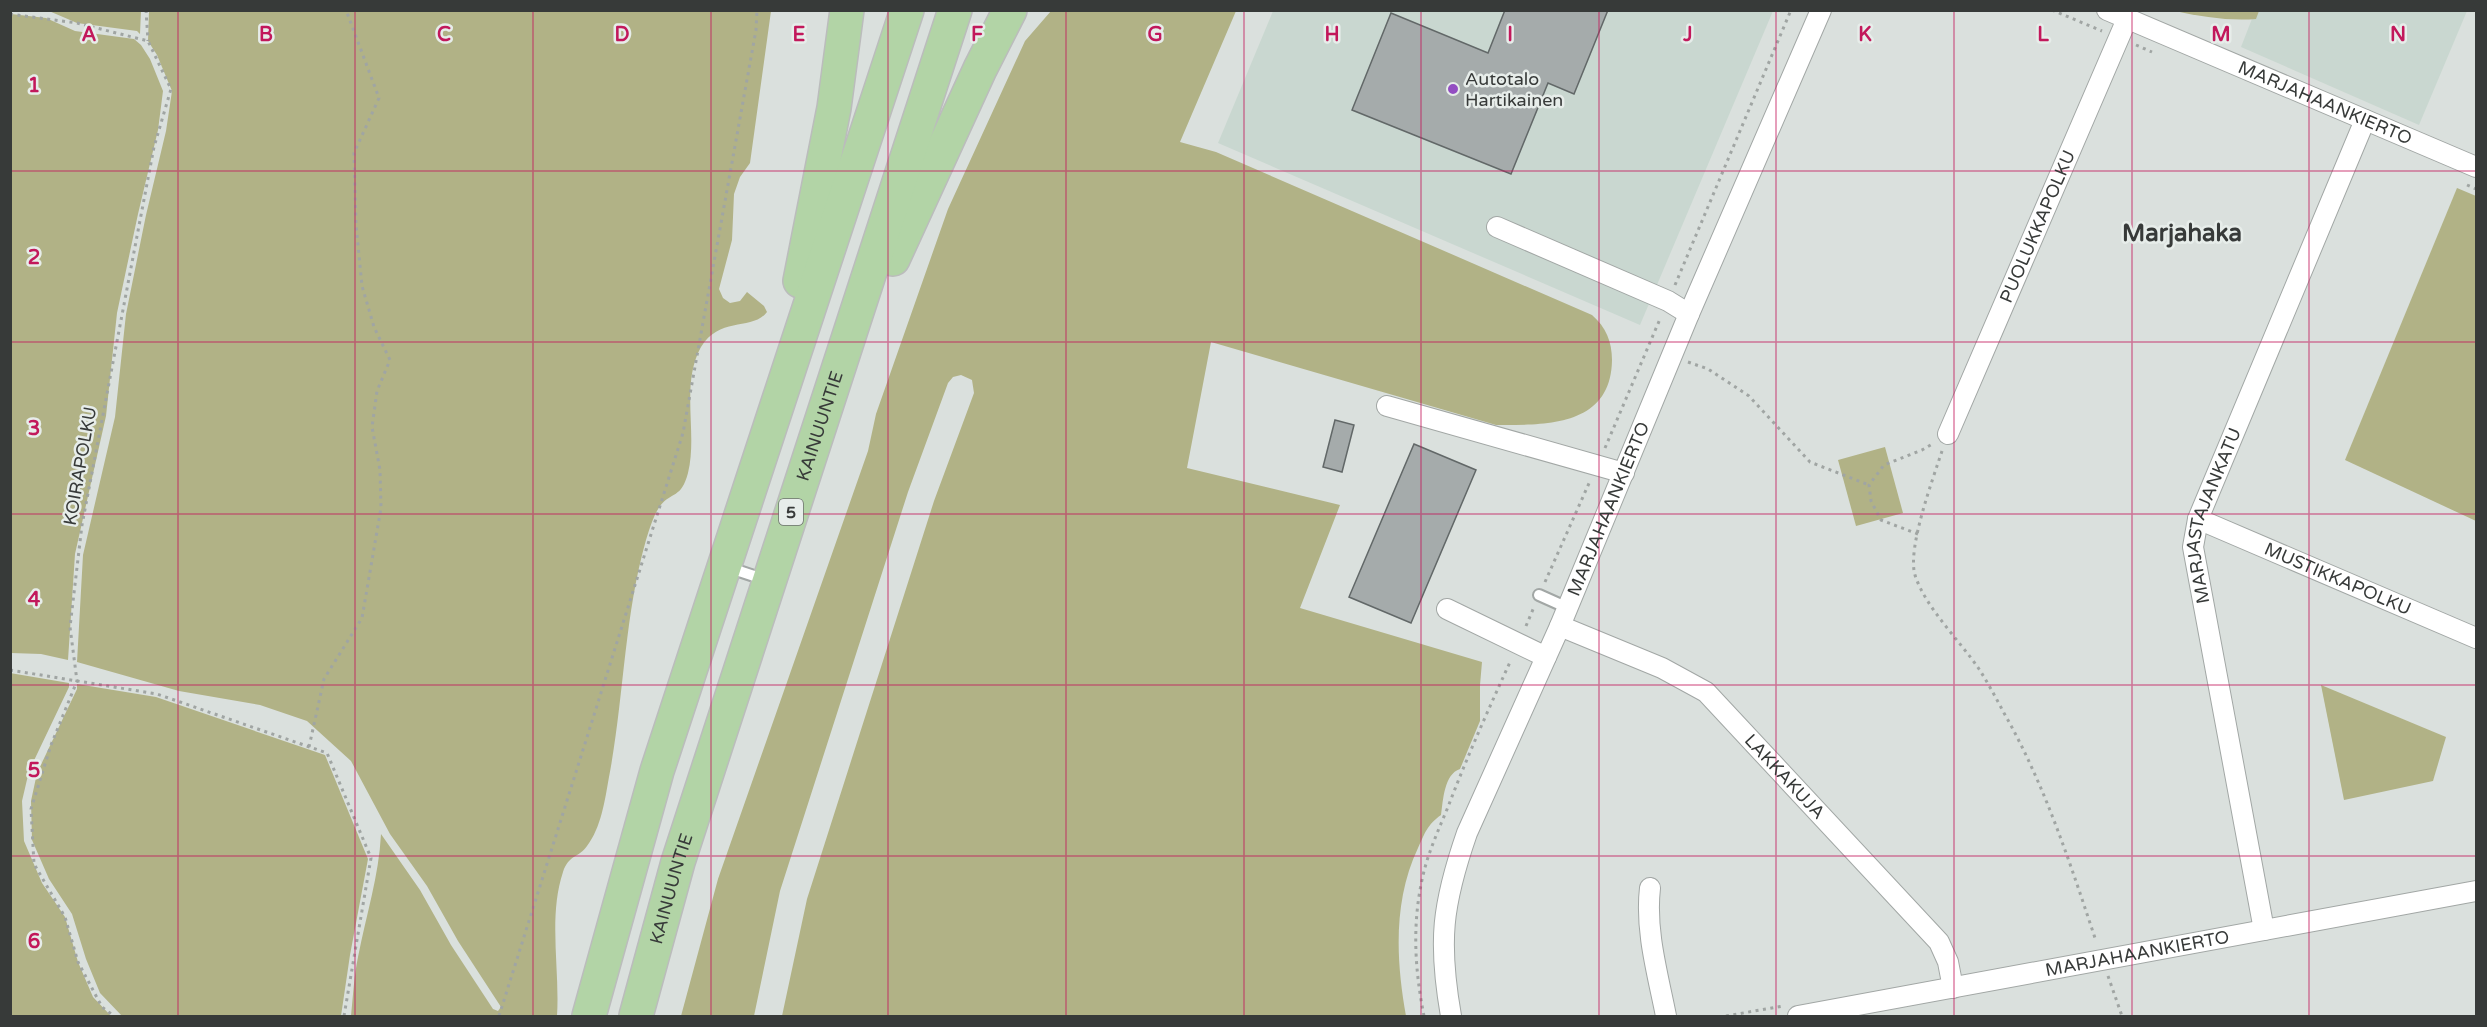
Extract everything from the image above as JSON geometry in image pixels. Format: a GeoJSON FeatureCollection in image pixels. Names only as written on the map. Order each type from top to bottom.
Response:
{"type":"FeatureCollection","features":[{"type":"Feature","properties":{"kind":"highway"},"geometry":{"type":"LineString","coordinates":[[780,391],[834,108],[847,10]]}},
{"type":"Feature","properties":{"kind":"highway"},"geometry":{"type":"LineString","coordinates":[[589,1017],[657,771],[907,10]]}},
{"type":"Feature","properties":{"kind":"highway","name":"KAINUUNTIE"},"geometry":{"type":"LineString","coordinates":[[636,1017],[678,862],[955,10]]}},
{"type":"Feature","properties":{"kind":"highway"},"geometry":{"type":"LineString","coordinates":[[820,420],[941,151],[1010,10]]}},
{"type":"Feature","properties":{"kind":"street","name":"MARJAHAANKIERTO"},"geometry":{"type":"LineString","coordinates":[[1451,1017],[1444,974],[1443,924],[1455,869],[1499,759],[1564,617],[1689,314],[1821,10]]}},
{"type":"Feature","properties":{"kind":"street","name":"MARJAHAANKIERTO"},"geometry":{"type":"LineString","coordinates":[[2107,10],[2476,167]]}},
{"type":"Feature","properties":{"kind":"street","name":"PUOLUKKAPOLKU"},"geometry":{"type":"LineString","coordinates":[[1948,434],[2127,19]]}},
{"type":"Feature","properties":{"kind":"street","name":"MARJASTAJANKATU"},"geometry":{"type":"LineString","coordinates":[[2264,930],[2193,548],[2198,519],[2366,120]]}},
{"type":"Feature","properties":{"kind":"street"},"geometry":{"type":"LineString","coordinates":[[1497,227],[1668,301],[1689,314]]}},
{"type":"Feature","properties":{"kind":"street"},"geometry":{"type":"LineString","coordinates":[[1387,406],[1624,473]]}},
{"type":"Feature","properties":{"kind":"street","name":"MUSTIKKAPOLKU"},"geometry":{"type":"LineString","coordinates":[[2198,519],[2476,638]]}},
{"type":"Feature","properties":{"kind":"street"},"geometry":{"type":"LineString","coordinates":[[1447,609],[1546,657]]}},
{"type":"Feature","properties":{"kind":"street","name":"LAKKAKUJA"},"geometry":{"type":"LineString","coordinates":[[1564,617],[1706,692],[1939,942],[1948,962],[1953,988]]}},
{"type":"Feature","properties":{"kind":"street"},"geometry":{"type":"LineString","coordinates":[[1650,888],[1648,908],[1651,936],[1666,1017]]}},
{"type":"Feature","properties":{"kind":"street","name":"MARJAHAANKIERTO"},"geometry":{"type":"LineString","coordinates":[[1798,1017],[2476,891]]}},
{"type":"Feature","properties":{"kind":"lane"},"geometry":{"type":"LineString","coordinates":[[723,566],[769,581]]}},
{"type":"Feature","properties":{"kind":"lane"},"geometry":{"type":"LineString","coordinates":[[1539,595],[1564,617]]}},
{"type":"Feature","properties":{"kind":"path"},"geometry":{"type":"LineString","coordinates":[[10,14],[77,23],[148,41],[146,10]]}},
{"type":"Feature","properties":{"kind":"path"},"geometry":{"type":"LineString","coordinates":[[309,747],[324,679],[362,618],[381,508],[380,470],[372,427],[377,391],[390,360],[374,327],[362,286],[356,225],[354,153],[379,98],[346,10]]}},
{"type":"Feature","properties":{"kind":"path"},"geometry":{"type":"LineString","coordinates":[[499,1017],[683,433],[756,30],[757,10]]}},
{"type":"Feature","properties":{"kind":"path"},"geometry":{"type":"LineString","coordinates":[[1424,1017],[1417,982],[1415,940],[1422,879],[1432,846],[1459,777],[1668,301],[1791,10]]}},
{"type":"Feature","properties":{"kind":"path","name":"KOIRAPOLKU"},"geometry":{"type":"LineString","coordinates":[[114,1017],[102,1007],[78,962],[64,917],[33,864],[31,809],[51,745],[77,681],[70,627],[82,525],[154,147],[171,89],[148,41]]}},
{"type":"Feature","properties":{"kind":"path"},"geometry":{"type":"LineString","coordinates":[[1672,356],[1708,369],[1749,396],[1810,462],[1869,485]]}},
{"type":"Feature","properties":{"kind":"path"},"geometry":{"type":"LineString","coordinates":[[1918,534],[1881,520],[1870,501],[1869,485],[1884,465],[1922,450],[1948,434]]}},
{"type":"Feature","properties":{"kind":"path"},"geometry":{"type":"LineString","coordinates":[[1948,434],[1918,534],[1914,553],[1915,574],[1928,600],[1979,670],[2025,749],[2058,827],[2122,1017]]}},
{"type":"Feature","properties":{"kind":"path"},"geometry":{"type":"LineString","coordinates":[[10,670],[157,694],[327,753],[371,858],[344,1017]]}},
{"type":"Feature","properties":{"kind":"shaded area"},"geometry":{"type":"Polygon","coordinates":[[[1273,11],[1773,11],[1640,325],[1218,143],[1273,11]]]}},
{"type":"Feature","properties":{"kind":"shaded area"},"geometry":{"type":"Polygon","coordinates":[[[2255,11],[2467,11],[2419,125],[2241,47],[2255,11]]]}},
{"type":"Feature","properties":{"kind":"green space"},"geometry":{"type":"Polygon","coordinates":[[[49,11],[141,11],[140,34],[137,31],[77,23],[49,11]]]}},
{"type":"Feature","properties":{"kind":"green space"},"geometry":{"type":"Polygon","coordinates":[[[149,11],[771,11],[750,163],[740,177],[734,194],[732,240],[719,289],[723,298],[730,303],[740,301],[747,292],[764,306],[767,312],[761,318],[717,331],[701,347],[695,362],[690,393],[691,457],[688,473],[679,491],[660,506],[646,540],[633,599],[614,748],[602,813],[592,839],[581,853],[565,866],[559,889],[555,925],[557,1016],[351,1016],[357,964],[375,880],[381,834],[420,890],[451,945],[493,1009],[498,1011],[501,1007],[458,941],[427,886],[390,834],[351,761],[307,721],[260,705],[179,691],[77,662],[83,555],[115,417],[126,314],[166,131],[172,91],[157,55],[148,41],[149,11]]]}},
{"type":"Feature","properties":{"kind":"green space"},"geometry":{"type":"Polygon","coordinates":[[[1051,11],[1236,11],[1180,142],[1216,152],[1592,315],[1601,325],[1609,341],[1612,360],[1609,382],[1600,398],[1588,410],[1572,418],[1554,422],[1515,425],[1496,425],[1211,342],[1187,468],[1340,505],[1300,608],[1482,662],[1480,721],[1460,769],[1447,782],[1441,815],[1429,826],[1418,848],[1404,889],[1399,952],[1406,1016],[782,1016],[807,899],[934,501],[974,393],[972,380],[961,375],[953,377],[948,383],[908,492],[780,891],[754,1016],[681,1016],[718,879],[868,451],[876,414],[948,209],[1025,41],[1051,11]]]}},
{"type":"Feature","properties":{"kind":"green space"},"geometry":{"type":"Polygon","coordinates":[[[2175,11],[2259,11],[2256,19],[2236,19],[2175,11]]]}},
{"type":"Feature","properties":{"kind":"green space"},"geometry":{"type":"Polygon","coordinates":[[[11,14],[46,18],[75,31],[134,39],[150,59],[163,91],[158,130],[117,313],[106,416],[75,554],[68,660],[41,654],[11,653],[11,14]]]}},
{"type":"Feature","properties":{"kind":"green space"},"geometry":{"type":"Polygon","coordinates":[[[2457,188],[2476,196],[2476,521],[2345,460],[2457,188]]]}},
{"type":"Feature","properties":{"kind":"green space"},"geometry":{"type":"Polygon","coordinates":[[[1885,447],[1903,513],[1856,526],[1838,460],[1885,447]]]}},
{"type":"Feature","properties":{"kind":"green space"},"geometry":{"type":"Polygon","coordinates":[[[10,673],[69,683],[29,771],[22,801],[24,841],[42,883],[65,917],[78,962],[93,997],[111,1016],[11,1016],[10,673]]]}},
{"type":"Feature","properties":{"kind":"green space"},"geometry":{"type":"Polygon","coordinates":[[[77,684],[156,697],[325,755],[368,859],[341,1016],[122,1016],[100,993],[86,959],[72,914],[49,879],[32,840],[31,801],[37,773],[77,689],[77,684]]]}},
{"type":"Feature","properties":{"kind":"green space"},"geometry":{"type":"Polygon","coordinates":[[[2321,685],[2446,737],[2433,781],[2344,800],[2321,685]]]}},
{"type":"Feature","properties":{"kind":"building","name":"Autotalo Hartikainen"},"geometry":{"type":"Polygon","coordinates":[[[1505,10],[1608,10],[1574,94],[1548,83],[1511,174],[1352,110],[1391,13],[1488,53],[1505,10]]]}},
{"type":"Feature","properties":{"kind":"building"},"geometry":{"type":"Polygon","coordinates":[[[1335,420],[1354,425],[1342,472],[1323,467],[1335,420]]]}},
{"type":"Feature","properties":{"kind":"building"},"geometry":{"type":"Polygon","coordinates":[[[1414,444],[1476,470],[1411,623],[1349,597],[1414,444]]]}},
{"type":"Feature","properties":{"kind":"place","name":"Autotalo Hartikainen"},"geometry":{"type":"Point","coordinates":[1453,89]}},
{"type":"Feature","properties":{"kind":"district","name":"Marjahaka"},"geometry":{"type":"Point","coordinates":[2182,233]}}]}
